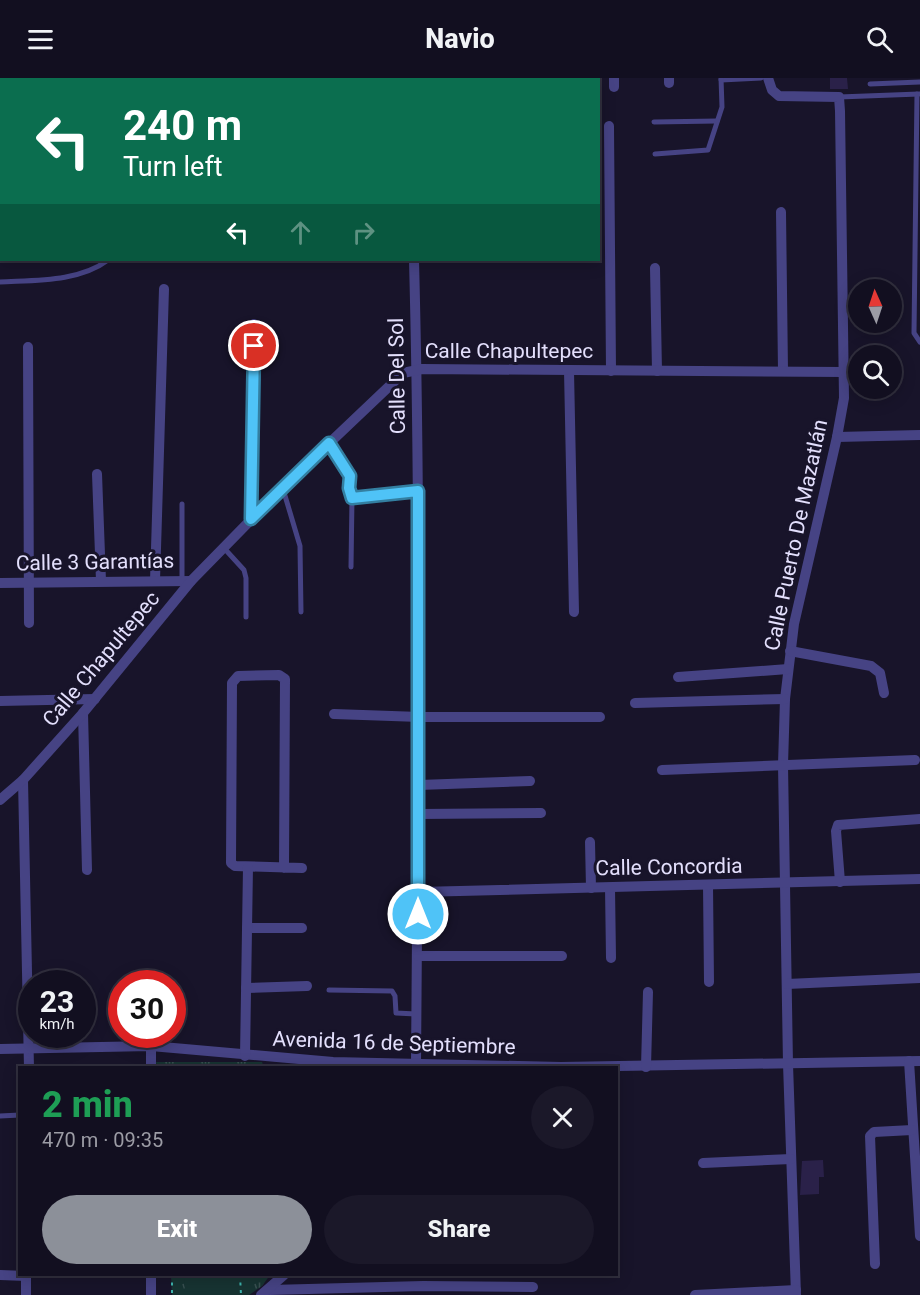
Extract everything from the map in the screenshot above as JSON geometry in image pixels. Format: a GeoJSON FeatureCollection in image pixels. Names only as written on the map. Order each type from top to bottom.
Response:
{"type":"FeatureCollection","features":[{"type":"Feature","properties":{"kind":"street"},"geometry":{"type":"LineString","coordinates":[[768,78],[772,90],[779,96],[839,97]]}},
{"type":"Feature","properties":{"kind":"street","name":"Calle Puerto De Mazatlán"},"geometry":{"type":"LineString","coordinates":[[796,1293],[788,1064],[783,765],[785,699],[790,651],[844,398],[839,97]]}},
{"type":"Feature","properties":{"kind":"street"},"geometry":{"type":"LineString","coordinates":[[609,126],[611,371]]}},
{"type":"Feature","properties":{"kind":"street"},"geometry":{"type":"LineString","coordinates":[[781,212],[783,372]]}},
{"type":"Feature","properties":{"kind":"street","name":"Calle Del Sol"},"geometry":{"type":"LineString","coordinates":[[414,261],[418,491]]}},
{"type":"Feature","properties":{"kind":"street"},"geometry":{"type":"LineString","coordinates":[[655,268],[657,371]]}},
{"type":"Feature","properties":{"kind":"street"},"geometry":{"type":"LineString","coordinates":[[155,581],[164,289]]}},
{"type":"Feature","properties":{"kind":"street"},"geometry":{"type":"LineString","coordinates":[[251,519],[254,324]]}},
{"type":"Feature","properties":{"kind":"street"},"geometry":{"type":"LineString","coordinates":[[28,346],[29,624]]}},
{"type":"Feature","properties":{"kind":"street","name":"Calle Chapultepec"},"geometry":{"type":"LineString","coordinates":[[0,800],[23,780],[95,699],[187,581],[223,548],[282,487],[403,373],[417,369],[844,372]]}},
{"type":"Feature","properties":{"kind":"street"},"geometry":{"type":"LineString","coordinates":[[569,371],[574,612]]}},
{"type":"Feature","properties":{"kind":"street"},"geometry":{"type":"LineString","coordinates":[[837,437],[920,435]]}},
{"type":"Feature","properties":{"kind":"street"},"geometry":{"type":"LineString","coordinates":[[98,474],[101,581]]}},
{"type":"Feature","properties":{"kind":"street"},"geometry":{"type":"LineString","coordinates":[[416,1065],[420,717],[418,491]]}},
{"type":"Feature","properties":{"kind":"street","name":"Calle 3 Garantías"},"geometry":{"type":"LineString","coordinates":[[0,583],[187,581]]}},
{"type":"Feature","properties":{"kind":"street"},"geometry":{"type":"LineString","coordinates":[[790,651],[871,666],[880,673],[884,693]]}},
{"type":"Feature","properties":{"kind":"street"},"geometry":{"type":"LineString","coordinates":[[678,677],[788,669]]}},
{"type":"Feature","properties":{"kind":"street"},"geometry":{"type":"LineString","coordinates":[[284,868],[285,680],[279,675],[238,676],[232,683],[231,860],[235,866],[248,867],[284,868],[302,868]]}},
{"type":"Feature","properties":{"kind":"street"},"geometry":{"type":"LineString","coordinates":[[0,701],[95,699]]}},
{"type":"Feature","properties":{"kind":"street"},"geometry":{"type":"LineString","coordinates":[[635,703],[785,699]]}},
{"type":"Feature","properties":{"kind":"street"},"geometry":{"type":"LineString","coordinates":[[83,713],[87,870]]}},
{"type":"Feature","properties":{"kind":"street"},"geometry":{"type":"LineString","coordinates":[[334,714],[420,717],[600,717]]}},
{"type":"Feature","properties":{"kind":"street"},"geometry":{"type":"LineString","coordinates":[[662,770],[915,760]]}},
{"type":"Feature","properties":{"kind":"street"},"geometry":{"type":"LineString","coordinates":[[23,780],[27,970]]}},
{"type":"Feature","properties":{"kind":"street"},"geometry":{"type":"LineString","coordinates":[[419,785],[530,781]]}},
{"type":"Feature","properties":{"kind":"street"},"geometry":{"type":"LineString","coordinates":[[419,814],[541,813]]}},
{"type":"Feature","properties":{"kind":"street"},"geometry":{"type":"LineString","coordinates":[[840,882],[838,825],[920,819]]}},
{"type":"Feature","properties":{"kind":"street"},"geometry":{"type":"LineString","coordinates":[[590,842],[591,888]]}},
{"type":"Feature","properties":{"kind":"street"},"geometry":{"type":"LineString","coordinates":[[245,1056],[248,867]]}},
{"type":"Feature","properties":{"kind":"street","name":"Calle Concordia"},"geometry":{"type":"LineString","coordinates":[[419,892],[920,879]]}},
{"type":"Feature","properties":{"kind":"street"},"geometry":{"type":"LineString","coordinates":[[708,885],[709,982]]}},
{"type":"Feature","properties":{"kind":"street"},"geometry":{"type":"LineString","coordinates":[[610,888],[611,958]]}},
{"type":"Feature","properties":{"kind":"street"},"geometry":{"type":"LineString","coordinates":[[247,928],[302,928]]}},
{"type":"Feature","properties":{"kind":"street"},"geometry":{"type":"LineString","coordinates":[[418,956],[562,956]]}},
{"type":"Feature","properties":{"kind":"street"},"geometry":{"type":"LineString","coordinates":[[787,984],[920,978]]}},
{"type":"Feature","properties":{"kind":"street"},"geometry":{"type":"LineString","coordinates":[[246,988],[307,986]]}},
{"type":"Feature","properties":{"kind":"street"},"geometry":{"type":"LineString","coordinates":[[646,1067],[648,992]]}},
{"type":"Feature","properties":{"kind":"street","name":"Avenida 16 de Septiembre"},"geometry":{"type":"LineString","coordinates":[[0,1048],[18,1048]]}},
{"type":"Feature","properties":{"kind":"street"},"geometry":{"type":"LineString","coordinates":[[29,1048],[29,1066]]}},
{"type":"Feature","properties":{"kind":"street"},"geometry":{"type":"LineString","coordinates":[[151,1048],[151,1066]]}},
{"type":"Feature","properties":{"kind":"street","name":"Avenida 16 de Septiembre"},"geometry":{"type":"LineString","coordinates":[[170,1048],[333,1065],[436,1066]]}},
{"type":"Feature","properties":{"kind":"street"},"geometry":{"type":"LineString","coordinates":[[914,1061],[912,1130],[920,1236]]}},
{"type":"Feature","properties":{"kind":"street","name":"Avenida 16 de Septiembre"},"geometry":{"type":"LineString","coordinates":[[618,1067],[914,1061]]}},
{"type":"Feature","properties":{"kind":"street"},"geometry":{"type":"LineString","coordinates":[[874,1264],[870,1136],[874,1132],[912,1130]]}},
{"type":"Feature","properties":{"kind":"street"},"geometry":{"type":"LineString","coordinates":[[703,1163],[791,1159]]}},
{"type":"Feature","properties":{"kind":"street"},"geometry":{"type":"LineString","coordinates":[[0,1275],[18,1275]]}},
{"type":"Feature","properties":{"kind":"street"},"geometry":{"type":"LineString","coordinates":[[26,1276],[26,1295]]}},
{"type":"Feature","properties":{"kind":"street"},"geometry":{"type":"LineString","coordinates":[[151,1276],[151,1295]]}},
{"type":"Feature","properties":{"kind":"street"},"geometry":{"type":"LineString","coordinates":[[265,1292],[283,1276]]}},
{"type":"Feature","properties":{"kind":"street"},"geometry":{"type":"LineString","coordinates":[[265,1292],[423,1286],[533,1287]]}},
{"type":"Feature","properties":{"kind":"street"},"geometry":{"type":"LineString","coordinates":[[695,1295],[796,1293]]}},
{"type":"Feature","properties":{"kind":"lane"},"geometry":{"type":"LineString","coordinates":[[656,154],[707,151],[711,146],[723,104],[721,79],[761,78]]}},
{"type":"Feature","properties":{"kind":"lane"},"geometry":{"type":"LineString","coordinates":[[871,96],[870,81],[920,82]]}},
{"type":"Feature","properties":{"kind":"lane"},"geometry":{"type":"LineString","coordinates":[[839,97],[919,94],[914,333],[920,342]]}},
{"type":"Feature","properties":{"kind":"lane"},"geometry":{"type":"LineString","coordinates":[[654,122],[717,121]]}},
{"type":"Feature","properties":{"kind":"lane"},"geometry":{"type":"LineString","coordinates":[[0,282],[68,276],[91,269],[106,261]]}},
{"type":"Feature","properties":{"kind":"lane"},"geometry":{"type":"LineString","coordinates":[[329,443],[350,476],[351,567]]}},
{"type":"Feature","properties":{"kind":"lane"},"geometry":{"type":"LineString","coordinates":[[282,487],[300,546],[301,612]]}},
{"type":"Feature","properties":{"kind":"lane"},"geometry":{"type":"LineString","coordinates":[[352,498],[418,491]]}},
{"type":"Feature","properties":{"kind":"lane"},"geometry":{"type":"LineString","coordinates":[[182,504],[187,581]]}},
{"type":"Feature","properties":{"kind":"lane"},"geometry":{"type":"LineString","coordinates":[[223,548],[244,570],[246,617]]}},
{"type":"Feature","properties":{"kind":"lane"},"geometry":{"type":"LineString","coordinates":[[329,990],[392,991],[395,996],[396,1013],[416,1014]]}},
{"type":"Feature","properties":{"kind":"lane"},"geometry":{"type":"LineString","coordinates":[[0,1116],[18,1115]]}},
{"type":"Feature","properties":{"kind":"path"},"geometry":{"type":"LineString","coordinates":[[172,1276],[172,1295]]}},
{"type":"Feature","properties":{"kind":"path"},"geometry":{"type":"LineString","coordinates":[[240,1276],[240,1295]]}},
{"type":"Feature","properties":{"kind":"green space"},"geometry":{"type":"Polygon","coordinates":[[[156,1062],[262,1062],[263,1066],[157,1066],[156,1062]]]}},
{"type":"Feature","properties":{"kind":"green space"},"geometry":{"type":"Polygon","coordinates":[[[171,1276],[269,1276],[262,1286],[249,1295],[172,1295],[171,1276]]]}},
{"type":"Feature","properties":{"kind":"green space"},"geometry":{"type":"Polygon","coordinates":[[[184,1276],[229,1276],[229,1290],[185,1292],[184,1276]]]}},
{"type":"Feature","properties":{"kind":"building"},"geometry":{"type":"Polygon","coordinates":[[[830,78],[847,78],[848,89],[830,89],[830,78]]]}},
{"type":"Feature","properties":{"kind":"building"},"geometry":{"type":"Polygon","coordinates":[[[823,1160],[824,1177],[819,1177],[819,1194],[800,1195],[802,1161],[823,1160]]]}},
{"type":"Feature","properties":{"kind":"route"},"geometry":{"type":"LineString","coordinates":[[254,346],[251,519],[329,443],[350,476],[349,488],[352,498],[418,491],[420,717],[418,914]]}}]}
